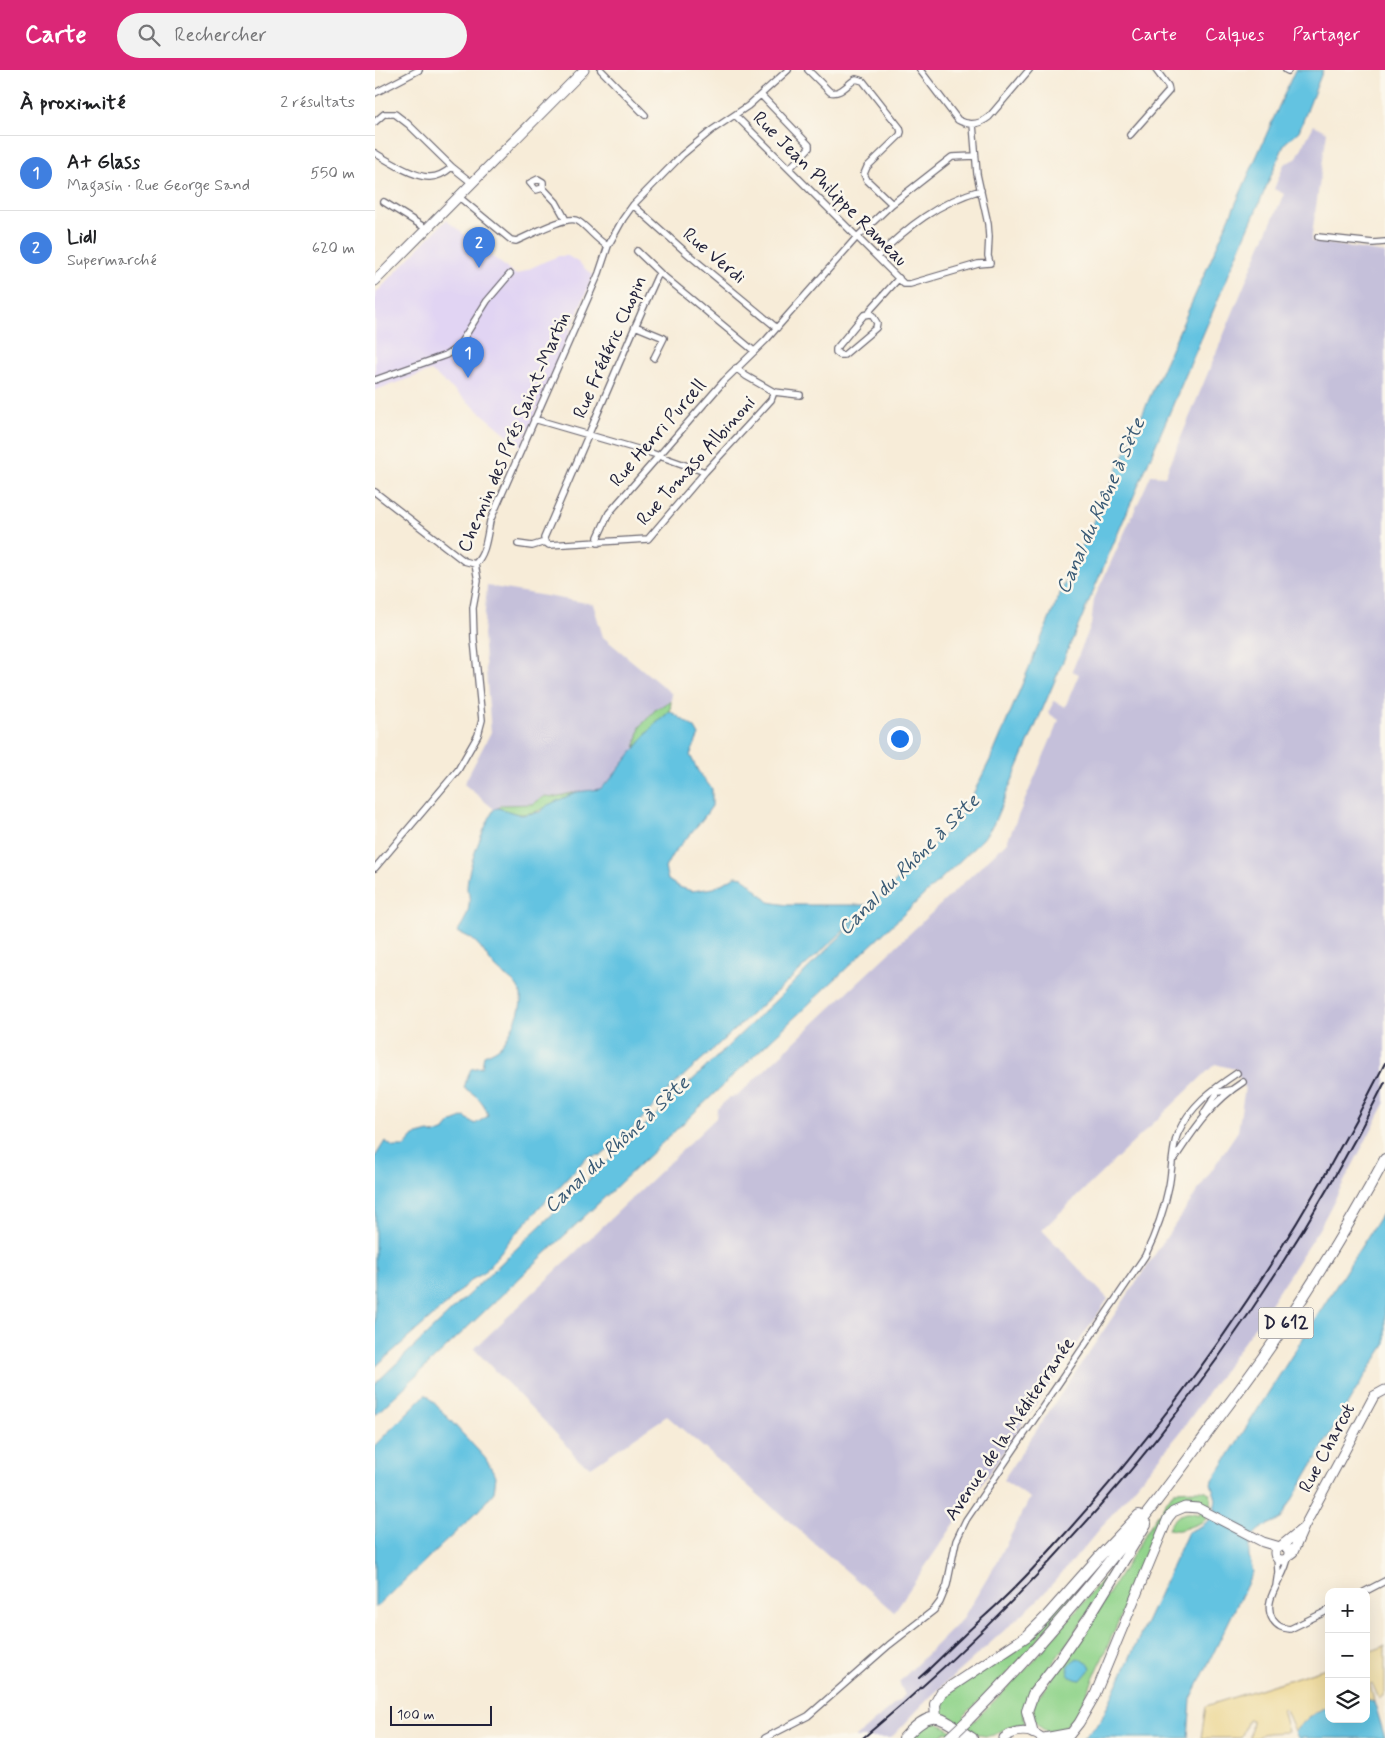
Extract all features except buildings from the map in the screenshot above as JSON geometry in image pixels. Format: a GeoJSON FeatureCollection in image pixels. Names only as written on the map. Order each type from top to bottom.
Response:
{"type":"FeatureCollection","features":[{"type":"Feature","properties":{"kind":"main road","name":"D 612"},"geometry":{"type":"LineString","coordinates":[[949,1738],[1000,1688],[1066,1614],[1114,1557],[1174,1478],[1280,1333],[1342,1235],[1385,1159]]}},
{"type":"Feature","properties":{"kind":"main road"},"geometry":{"type":"LineString","coordinates":[[936,1718],[936,1701],[941,1693],[1017,1644],[1036,1627],[1174,1478]]}},
{"type":"Feature","properties":{"kind":"main road"},"geometry":{"type":"LineString","coordinates":[[1039,1736],[1027,1711],[1033,1694],[1089,1617],[1174,1478]]}},
{"type":"Feature","properties":{"kind":"main road"},"geometry":{"type":"LineString","coordinates":[[904,1738],[923,1720],[936,1718],[947,1721],[972,1738]]}},
{"type":"Feature","properties":{"kind":"street"},"geometry":{"type":"LineString","coordinates":[[375,93],[419,70]]}},
{"type":"Feature","properties":{"kind":"street"},"geometry":{"type":"LineString","coordinates":[[375,279],[459,197],[583,70]]}},
{"type":"Feature","properties":{"kind":"street"},"geometry":{"type":"LineString","coordinates":[[601,70],[645,115]]}},
{"type":"Feature","properties":{"kind":"street","name":"Chemin des Prés Saint-Martin"},"geometry":{"type":"LineString","coordinates":[[375,868],[459,770],[478,735],[482,720],[474,640],[473,608],[478,581],[475,564],[480,560],[491,522],[619,224],[633,205],[682,155],[712,130],[761,95],[788,70]]}},
{"type":"Feature","properties":{"kind":"street"},"geometry":{"type":"LineString","coordinates":[[808,70],[830,92],[834,93],[838,93],[856,79],[863,81],[900,128],[900,135],[867,168],[864,174],[867,180],[892,204]]}},
{"type":"Feature","properties":{"kind":"street"},"geometry":{"type":"LineString","coordinates":[[920,70],[958,120],[967,124],[984,121],[989,117],[1029,70]]}},
{"type":"Feature","properties":{"kind":"street"},"geometry":{"type":"LineString","coordinates":[[1130,135],[1169,91],[1168,86],[1156,70]]}},
{"type":"Feature","properties":{"kind":"street"},"geometry":{"type":"LineString","coordinates":[[761,95],[809,145],[809,148],[789,169]]}},
{"type":"Feature","properties":{"kind":"street"},"geometry":{"type":"LineString","coordinates":[[375,122],[384,114],[395,114],[472,183]]}},
{"type":"Feature","properties":{"kind":"street","name":"Rue Jean Philippe Rameau"},"geometry":{"type":"LineString","coordinates":[[735,115],[904,284],[910,284],[978,264],[990,263],[988,256],[988,224],[981,190]]}},
{"type":"Feature","properties":{"kind":"street"},"geometry":{"type":"LineString","coordinates":[[877,256],[924,216],[981,190],[975,156],[973,124]]}},
{"type":"Feature","properties":{"kind":"street"},"geometry":{"type":"LineString","coordinates":[[375,152],[415,175],[430,177],[444,174],[452,167]]}},
{"type":"Feature","properties":{"kind":"street","name":"Rue Henri Purcell"},"geometry":{"type":"LineString","coordinates":[[598,543],[598,537],[609,513],[736,368],[777,328],[856,238],[892,204],[952,157],[975,156]]}},
{"type":"Feature","properties":{"kind":"street"},"geometry":{"type":"LineString","coordinates":[[543,188],[556,202],[566,220]]}},
{"type":"Feature","properties":{"kind":"street"},"geometry":{"type":"LineString","coordinates":[[459,197],[511,240],[516,241],[572,219],[578,221],[608,246]]}},
{"type":"Feature","properties":{"kind":"street"},"geometry":{"type":"LineString","coordinates":[[384,202],[427,229]]}},
{"type":"Feature","properties":{"kind":"street","name":"Rue Verdi"},"geometry":{"type":"LineString","coordinates":[[633,205],[689,255],[777,328]]}},
{"type":"Feature","properties":{"kind":"street"},"geometry":{"type":"LineString","coordinates":[[1318,237],[1373,243],[1385,242]]}},
{"type":"Feature","properties":{"kind":"street"},"geometry":{"type":"LineString","coordinates":[[637,251],[660,273],[754,351]]}},
{"type":"Feature","properties":{"kind":"street","name":"Rue Frédéric Chopin"},"geometry":{"type":"LineString","coordinates":[[588,434],[660,273]]}},
{"type":"Feature","properties":{"kind":"street"},"geometry":{"type":"LineString","coordinates":[[375,380],[446,355],[459,346],[487,301],[510,274]]}},
{"type":"Feature","properties":{"kind":"street"},"geometry":{"type":"LineString","coordinates":[[869,314],[872,315],[877,323],[876,328],[843,355],[836,352],[836,349],[864,315],[869,314],[871,309],[899,278]]}},
{"type":"Feature","properties":{"kind":"street"},"geometry":{"type":"LineString","coordinates":[[635,326],[664,338],[654,358]]}},
{"type":"Feature","properties":{"kind":"street","name":"Rue Tomaso Albinoni"},"geometry":{"type":"LineString","coordinates":[[736,368],[745,376],[774,392],[800,396]]}},
{"type":"Feature","properties":{"kind":"street","name":"Rue Tomaso Albinoni"},"geometry":{"type":"LineString","coordinates":[[518,544],[533,546],[545,542],[549,545],[648,539],[705,472],[771,400],[774,392]]}},
{"type":"Feature","properties":{"kind":"street"},"geometry":{"type":"LineString","coordinates":[[534,419],[588,434],[705,472]]}},
{"type":"Feature","properties":{"kind":"street"},"geometry":{"type":"LineString","coordinates":[[545,542],[544,538],[588,434]]}},
{"type":"Feature","properties":{"kind":"street"},"geometry":{"type":"LineString","coordinates":[[375,492],[464,561],[475,564]]}},
{"type":"Feature","properties":{"kind":"street","name":"Avenue de la Méditerranée"},"geometry":{"type":"LineString","coordinates":[[765,1738],[808,1716],[889,1644],[926,1617],[940,1602],[947,1585],[956,1540],[966,1520],[1145,1256],[1159,1225],[1169,1185],[1174,1159],[1175,1140],[1178,1132],[1192,1110],[1209,1092],[1217,1089],[1237,1073]]}},
{"type":"Feature","properties":{"kind":"street","name":"Avenue de la Méditerranée"},"geometry":{"type":"LineString","coordinates":[[1200,1120],[1231,1090],[1243,1082]]}},
{"type":"Feature","properties":{"kind":"street","name":"Avenue de la Méditerranée"},"geometry":{"type":"LineString","coordinates":[[1217,1089],[1231,1090]]}},
{"type":"Feature","properties":{"kind":"street","name":"Avenue de la Méditerranée"},"geometry":{"type":"LineString","coordinates":[[1174,1159],[1200,1120],[1217,1089]]}},
{"type":"Feature","properties":{"kind":"street","name":"Rue Charcot"},"geometry":{"type":"LineString","coordinates":[[1288,1556],[1293,1552],[1303,1527],[1374,1396],[1385,1390]]}},
{"type":"Feature","properties":{"kind":"street"},"geometry":{"type":"LineString","coordinates":[[1004,1738],[1014,1732],[1021,1731],[1039,1736],[1069,1736],[1079,1723],[1094,1697],[1168,1518],[1173,1512],[1185,1507],[1198,1508],[1278,1551]]}},
{"type":"Feature","properties":{"kind":"street","name":"Rue Charcot"},"geometry":{"type":"LineString","coordinates":[[1278,1551],[1303,1527]]}},
{"type":"Feature","properties":{"kind":"street"},"geometry":{"type":"LineString","coordinates":[[1278,1551],[1285,1546],[1288,1549],[1285,1570],[1270,1603],[1269,1612],[1277,1626],[1290,1629],[1325,1612]]}},
{"type":"Feature","properties":{"kind":"street"},"geometry":{"type":"LineString","coordinates":[[1276,1588],[1278,1551]]}},
{"type":"Feature","properties":{"kind":"street"},"geometry":{"type":"LineString","coordinates":[[1370,1589],[1385,1581]]}},
{"type":"Feature","properties":{"kind":"shaded area"},"geometry":{"type":"Polygon","coordinates":[[[1314,125],[1327,132],[1311,241],[1385,253],[1385,1104],[1319,1229],[1262,1316],[1179,1434],[1083,1549],[1037,1601],[930,1697],[891,1738],[855,1738],[905,1695],[899,1682],[963,1618],[996,1564],[1030,1498],[1003,1480],[1238,1131],[1245,1087],[1235,1069],[1215,1064],[1042,1230],[1108,1299],[894,1612],[667,1416],[591,1467],[577,1459],[546,1423],[474,1349],[716,1118],[717,1109],[729,1098],[738,1095],[1007,842],[1059,720],[1048,713],[1054,701],[1065,707],[1079,674],[1072,671],[1091,625],[1094,599],[1151,475],[1165,476],[1284,194],[1274,189],[1284,164],[1296,159],[1314,125]]]}},
{"type":"Feature","properties":{"kind":"shaded area"},"geometry":{"type":"Polygon","coordinates":[[[446,220],[516,275],[559,256],[568,256],[593,276],[522,447],[431,371],[375,390],[375,294],[446,220]]]}},
{"type":"Feature","properties":{"kind":"shaded area"},"geometry":{"type":"Polygon","coordinates":[[[487,586],[593,604],[603,637],[672,694],[671,701],[655,710],[640,727],[635,749],[610,780],[600,789],[554,797],[545,796],[533,804],[501,805],[494,809],[464,784],[491,732],[483,635],[487,586]]]}},
{"type":"Feature","properties":{"kind":"green space"},"geometry":{"type":"Polygon","coordinates":[[[671,701],[670,711],[653,726],[635,749],[640,727],[655,710],[671,701]]]}},
{"type":"Feature","properties":{"kind":"green space"},"geometry":{"type":"Polygon","coordinates":[[[577,792],[527,814],[498,808],[501,805],[533,804],[545,796],[554,797],[577,792]]]}},
{"type":"Feature","properties":{"kind":"green space"},"geometry":{"type":"Polygon","coordinates":[[[1174,1491],[1206,1491],[1211,1497],[1210,1510],[1207,1517],[1200,1523],[1176,1530],[1168,1529],[1173,1520],[1185,1513],[1199,1515],[1203,1506],[1193,1503],[1178,1505],[1165,1514],[1082,1705],[1073,1719],[1061,1729],[1051,1733],[1041,1728],[1035,1720],[1033,1711],[1036,1700],[1078,1644],[1150,1526],[1174,1491]]]}},
{"type":"Feature","properties":{"kind":"green space"},"geometry":{"type":"Polygon","coordinates":[[[1118,1544],[1024,1656],[964,1716],[972,1723],[1032,1663],[1115,1564],[1118,1566],[1072,1637],[1026,1699],[1023,1714],[1025,1724],[1014,1725],[994,1735],[984,1736],[971,1731],[941,1713],[939,1707],[944,1696],[1023,1643],[1118,1544]]]}},
{"type":"Feature","properties":{"kind":"green space"},"geometry":{"type":"Polygon","coordinates":[[[935,1722],[946,1727],[961,1738],[956,1738],[946,1732],[939,1738],[910,1738],[924,1725],[935,1722]]]}},
{"type":"Feature","properties":{"kind":"sand"},"geometry":{"type":"Polygon","coordinates":[[[1385,1646],[1385,1694],[1379,1699],[1372,1683],[1370,1684],[1370,1652],[1385,1646]]]}},
{"type":"Feature","properties":{"kind":"sand"},"geometry":{"type":"Polygon","coordinates":[[[1325,1668],[1325,1708],[1311,1716],[1295,1731],[1285,1708],[1282,1709],[1288,1732],[1268,1733],[1256,1738],[1250,1738],[1252,1720],[1248,1720],[1241,1738],[1201,1738],[1206,1706],[1325,1668]]]}},
{"type":"Feature","properties":{"kind":"sand"},"geometry":{"type":"Polygon","coordinates":[[[1370,1684],[1374,1701],[1370,1700],[1370,1684]]]}},
{"type":"Feature","properties":{"kind":"water","name":"Canal du Rhône à Sète"},"geometry":{"type":"Polygon","coordinates":[[[1295,70],[1323,70],[1299,131],[1285,143],[993,825],[983,839],[375,1415],[375,1384],[774,1002],[871,906],[679,1080],[633,1128],[602,1155],[587,1157],[510,1240],[484,1273],[471,1280],[375,1367],[375,1157],[385,1141],[393,1147],[404,1147],[414,1136],[429,1132],[435,1134],[445,1130],[452,1122],[465,1117],[475,1124],[488,1116],[485,1107],[479,1099],[464,1088],[471,1069],[482,1067],[484,1055],[498,1048],[507,1038],[521,1005],[520,992],[515,984],[496,968],[476,942],[457,932],[468,910],[469,895],[467,888],[473,858],[494,809],[498,808],[521,815],[540,812],[548,805],[577,792],[600,789],[610,780],[653,726],[670,711],[695,728],[699,735],[690,755],[698,771],[712,789],[712,806],[672,855],[665,868],[668,880],[679,887],[692,891],[714,888],[736,876],[743,877],[769,902],[787,905],[872,905],[947,831],[967,806],[993,754],[1059,596],[1130,442],[1295,70]]]}},
{"type":"Feature","properties":{"kind":"water"},"geometry":{"type":"Polygon","coordinates":[[[1385,1209],[1385,1345],[1353,1395],[1281,1519],[1262,1528],[1253,1535],[1249,1556],[1253,1572],[1191,1699],[1188,1738],[1083,1738],[1101,1720],[1188,1532],[1203,1525],[1213,1517],[1216,1499],[1211,1483],[1385,1209]]]}},
{"type":"Feature","properties":{"kind":"water"},"geometry":{"type":"Polygon","coordinates":[[[426,1394],[485,1458],[496,1476],[494,1492],[477,1512],[375,1608],[375,1445],[426,1394]]]}},
{"type":"Feature","properties":{"kind":"water"},"geometry":{"type":"Polygon","coordinates":[[[1078,1658],[1089,1664],[1091,1668],[1081,1680],[1071,1677],[1068,1671],[1070,1664],[1078,1658]]]}},
{"type":"Feature","properties":{"kind":"water"},"geometry":{"type":"Polygon","coordinates":[[[1370,1700],[1374,1701],[1385,1738],[1298,1738],[1295,1731],[1306,1720],[1324,1708],[1325,1723],[1370,1723],[1370,1700]]]}},
{"type":"Feature","properties":{"kind":"railway"},"geometry":{"type":"LineString","coordinates":[[919,1678],[1012,1590],[1056,1544],[1156,1426],[1240,1311],[1279,1251],[1317,1190],[1385,1063]]}},
{"type":"Feature","properties":{"kind":"railway"},"geometry":{"type":"LineString","coordinates":[[863,1738],[943,1668],[1018,1595],[1090,1517],[1158,1437],[1222,1353],[1281,1265],[1335,1175],[1385,1082]]}},
{"type":"Feature","properties":{"kind":"place","name":"Lidl"},"geometry":{"type":"Point","coordinates":[479,268]}},
{"type":"Feature","properties":{"kind":"place","name":"A+ Glass"},"geometry":{"type":"Point","coordinates":[468,378]}}]}
